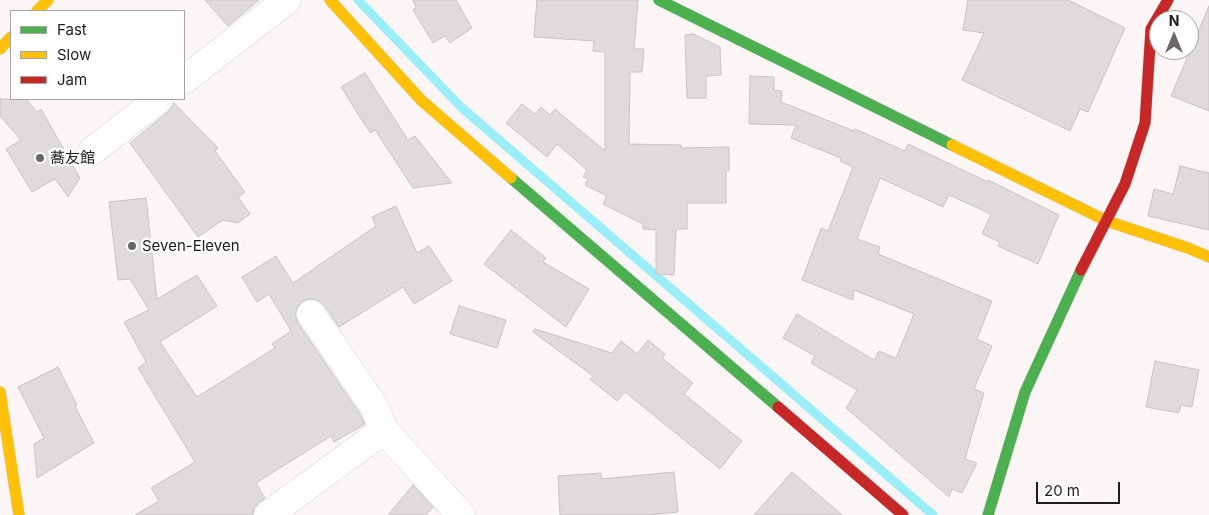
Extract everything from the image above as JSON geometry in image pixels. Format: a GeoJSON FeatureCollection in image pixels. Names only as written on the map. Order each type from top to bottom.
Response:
{"type":"FeatureCollection","features":[{"type":"Feature","properties":{"kind":"street"},"geometry":{"type":"LineString","coordinates":[[38,10],[48,0]]}},
{"type":"Feature","properties":{"kind":"street"},"geometry":{"type":"LineString","coordinates":[[185,79],[286,0]]}},
{"type":"Feature","properties":{"kind":"street"},"geometry":{"type":"LineString","coordinates":[[330,0],[421,100],[903,515]]}},
{"type":"Feature","properties":{"kind":"street"},"geometry":{"type":"LineString","coordinates":[[659,0],[1108,221],[1202,249]]}},
{"type":"Feature","properties":{"kind":"street"},"geometry":{"type":"LineString","coordinates":[[988,515],[1026,392],[1094,243],[1108,221],[1124,184],[1145,122],[1151,29],[1168,0]]}},
{"type":"Feature","properties":{"kind":"street"},"geometry":{"type":"LineString","coordinates":[[0,48],[10,38]]}},
{"type":"Feature","properties":{"kind":"street"},"geometry":{"type":"LineString","coordinates":[[92,151],[158,100]]}},
{"type":"Feature","properties":{"kind":"street"},"geometry":{"type":"LineString","coordinates":[[311,314],[374,406],[384,430],[451,511]]}},
{"type":"Feature","properties":{"kind":"street"},"geometry":{"type":"LineString","coordinates":[[0,392],[19,515]]}},
{"type":"Feature","properties":{"kind":"street"},"geometry":{"type":"LineString","coordinates":[[268,515],[384,430]]}},
{"type":"Feature","properties":{"kind":"building"},"geometry":{"type":"Polygon","coordinates":[[[205,0],[259,0],[228,26],[205,0]]]}},
{"type":"Feature","properties":{"kind":"building"},"geometry":{"type":"Polygon","coordinates":[[[413,0],[456,0],[472,28],[450,43],[445,36],[433,43],[413,10],[416,7],[413,0]]]}},
{"type":"Feature","properties":{"kind":"building"},"geometry":{"type":"Polygon","coordinates":[[[537,0],[638,0],[634,49],[644,49],[642,72],[630,72],[629,144],[681,145],[681,148],[729,147],[729,171],[726,171],[726,203],[687,203],[687,229],[676,229],[674,275],[656,274],[656,230],[643,229],[643,224],[603,204],[607,196],[585,185],[588,179],[583,177],[587,170],[557,144],[547,157],[506,123],[522,104],[535,114],[541,107],[550,115],[555,109],[605,151],[605,52],[593,51],[594,41],[534,37],[537,0]]]}},
{"type":"Feature","properties":{"kind":"building"},"geometry":{"type":"Polygon","coordinates":[[[968,0],[1068,0],[1125,28],[1088,112],[1080,109],[1070,131],[962,80],[984,33],[963,30],[968,0]]]}},
{"type":"Feature","properties":{"kind":"building"},"geometry":{"type":"Polygon","coordinates":[[[1209,6],[1209,111],[1171,96],[1186,60],[1199,60],[1199,30],[1209,6]]]}},
{"type":"Feature","properties":{"kind":"building"},"geometry":{"type":"Polygon","coordinates":[[[693,34],[720,47],[721,75],[706,76],[706,98],[687,98],[685,35],[693,34]]]}},
{"type":"Feature","properties":{"kind":"building"},"geometry":{"type":"Polygon","coordinates":[[[365,73],[408,140],[415,136],[452,183],[413,188],[375,130],[370,133],[341,87],[365,73]]]}},
{"type":"Feature","properties":{"kind":"building"},"geometry":{"type":"Polygon","coordinates":[[[750,76],[774,77],[774,90],[782,91],[781,102],[854,131],[855,129],[905,151],[908,144],[1059,215],[1038,264],[998,246],[1000,242],[982,234],[991,214],[949,195],[943,207],[880,178],[857,239],[880,247],[878,254],[992,301],[977,339],[992,346],[974,389],[984,393],[965,459],[977,463],[962,493],[952,489],[949,497],[846,408],[857,390],[811,363],[815,356],[783,338],[797,314],[874,360],[879,351],[896,358],[914,314],[854,290],[853,300],[802,280],[821,228],[828,231],[853,167],[840,161],[841,158],[791,138],[796,125],[749,124],[750,76]]]}},
{"type":"Feature","properties":{"kind":"building"},"geometry":{"type":"Polygon","coordinates":[[[0,99],[27,100],[37,112],[41,109],[80,178],[68,197],[55,179],[32,192],[6,149],[21,140],[0,116],[0,99]]]}},
{"type":"Feature","properties":{"kind":"building"},"geometry":{"type":"Polygon","coordinates":[[[174,103],[218,148],[215,151],[245,192],[238,197],[250,214],[238,223],[223,220],[198,237],[130,143],[169,111],[174,103]]]}},
{"type":"Feature","properties":{"kind":"building"},"geometry":{"type":"Polygon","coordinates":[[[1180,166],[1209,173],[1209,230],[1148,216],[1154,189],[1173,194],[1180,166]]]}},
{"type":"Feature","properties":{"kind":"building"},"geometry":{"type":"Polygon","coordinates":[[[146,198],[157,299],[197,275],[217,306],[160,342],[197,397],[275,348],[272,344],[291,331],[269,294],[257,302],[242,277],[276,256],[293,283],[376,226],[372,217],[396,206],[417,253],[429,246],[452,281],[414,304],[403,287],[339,327],[324,305],[318,300],[309,299],[303,301],[297,307],[295,315],[298,323],[365,424],[334,442],[331,436],[256,483],[265,498],[254,508],[253,515],[135,515],[159,501],[151,488],[195,462],[138,368],[146,362],[124,322],[149,310],[130,279],[118,280],[109,202],[146,198]]]}},
{"type":"Feature","properties":{"kind":"building"},"geometry":{"type":"Polygon","coordinates":[[[511,230],[546,258],[543,262],[589,289],[566,327],[484,264],[511,230]]]}},
{"type":"Feature","properties":{"kind":"building"},"geometry":{"type":"Polygon","coordinates":[[[459,306],[506,320],[497,348],[450,334],[459,306]]]}},
{"type":"Feature","properties":{"kind":"building"},"geometry":{"type":"Polygon","coordinates":[[[535,329],[612,353],[621,341],[637,354],[648,340],[665,354],[662,358],[693,383],[684,394],[742,441],[720,469],[625,392],[617,401],[590,379],[593,376],[533,332],[535,329]]]}},
{"type":"Feature","properties":{"kind":"building"},"geometry":{"type":"Polygon","coordinates":[[[1155,361],[1199,370],[1192,407],[1181,405],[1179,413],[1146,407],[1155,361]]]}},
{"type":"Feature","properties":{"kind":"building"},"geometry":{"type":"Polygon","coordinates":[[[58,367],[94,443],[37,478],[34,444],[44,438],[18,387],[58,367]]]}},
{"type":"Feature","properties":{"kind":"building"},"geometry":{"type":"Polygon","coordinates":[[[674,472],[678,512],[649,515],[560,515],[558,476],[601,473],[601,479],[674,472]]]}},
{"type":"Feature","properties":{"kind":"building"},"geometry":{"type":"Polygon","coordinates":[[[792,472],[842,515],[754,515],[792,472]]]}},
{"type":"Feature","properties":{"kind":"building"},"geometry":{"type":"Polygon","coordinates":[[[413,485],[433,507],[426,515],[388,515],[413,485]]]}},
{"type":"Feature","properties":{"kind":"waterway"},"geometry":{"type":"LineString","coordinates":[[358,0],[461,107],[933,515]]}},
{"type":"Feature","properties":{"kind":"traffic: fast"},"geometry":{"type":"LineString","coordinates":[[659,0],[952,145]]}},
{"type":"Feature","properties":{"kind":"traffic: fast"},"geometry":{"type":"LineString","coordinates":[[511,178],[778,407]]}},
{"type":"Feature","properties":{"kind":"traffic: fast"},"geometry":{"type":"LineString","coordinates":[[988,515],[1025,392],[1081,270]]}},
{"type":"Feature","properties":{"kind":"traffic: slow"},"geometry":{"type":"LineString","coordinates":[[38,10],[48,0]]}},
{"type":"Feature","properties":{"kind":"traffic: slow"},"geometry":{"type":"LineString","coordinates":[[330,0],[421,100],[511,178]]}},
{"type":"Feature","properties":{"kind":"traffic: slow"},"geometry":{"type":"LineString","coordinates":[[0,49],[10,38]]}},
{"type":"Feature","properties":{"kind":"traffic: slow"},"geometry":{"type":"LineString","coordinates":[[952,145],[1107,221],[1209,257]]}},
{"type":"Feature","properties":{"kind":"traffic: slow"},"geometry":{"type":"LineString","coordinates":[[0,392],[19,515]]}},
{"type":"Feature","properties":{"kind":"traffic: jam"},"geometry":{"type":"LineString","coordinates":[[1081,270],[1125,184],[1145,123],[1151,29],[1168,0]]}},
{"type":"Feature","properties":{"kind":"traffic: jam"},"geometry":{"type":"LineString","coordinates":[[778,407],[903,515]]}},
{"type":"Feature","properties":{"kind":"place","name":"蕎友館"},"geometry":{"type":"Point","coordinates":[40,158]}},
{"type":"Feature","properties":{"kind":"place","name":"Seven-Eleven"},"geometry":{"type":"Point","coordinates":[132,246]}}]}
